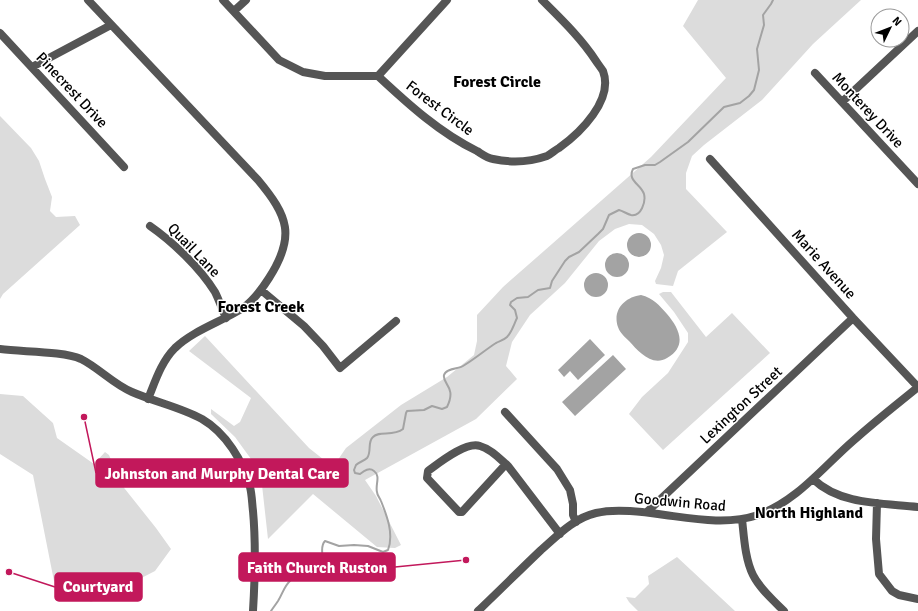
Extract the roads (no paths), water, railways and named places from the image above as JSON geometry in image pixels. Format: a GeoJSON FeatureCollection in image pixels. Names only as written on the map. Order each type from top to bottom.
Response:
{"type":"FeatureCollection","features":[{"type":"Feature","properties":{"kind":"street"},"geometry":{"type":"LineString","coordinates":[[88,0],[258,180],[272,197],[282,213],[285,225],[285,242],[278,262],[261,290],[245,306],[226,318],[194,334],[174,349],[164,362],[148,399]]}},
{"type":"Feature","properties":{"kind":"street"},"geometry":{"type":"LineString","coordinates":[[223,0],[280,60],[303,72],[325,76],[378,76],[447,0]]}},
{"type":"Feature","properties":{"kind":"street"},"geometry":{"type":"LineString","coordinates":[[234,11],[246,0]]}},
{"type":"Feature","properties":{"kind":"street","name":"Forest Circle"},"geometry":{"type":"LineString","coordinates":[[378,76],[443,131],[491,159],[511,162],[533,160],[548,156],[570,140],[587,124],[599,106],[605,88],[603,72],[593,57],[579,38],[542,0]]}},
{"type":"Feature","properties":{"kind":"street"},"geometry":{"type":"LineString","coordinates":[[32,67],[111,25]]}},
{"type":"Feature","properties":{"kind":"street"},"geometry":{"type":"LineString","coordinates":[[842,102],[918,31]]}},
{"type":"Feature","properties":{"kind":"street","name":"Pinecrest Drive"},"geometry":{"type":"LineString","coordinates":[[0,33],[124,166]]}},
{"type":"Feature","properties":{"kind":"street","name":"Monterey Drive"},"geometry":{"type":"LineString","coordinates":[[815,73],[918,184]]}},
{"type":"Feature","properties":{"kind":"street","name":"Marie Avenue"},"geometry":{"type":"LineString","coordinates":[[710,159],[853,318],[918,387]]}},
{"type":"Feature","properties":{"kind":"street","name":"Quail Lane"},"geometry":{"type":"LineString","coordinates":[[150,226],[170,243],[201,274],[215,293],[226,318]]}},
{"type":"Feature","properties":{"kind":"street"},"geometry":{"type":"LineString","coordinates":[[261,290],[309,331],[324,346],[340,368],[396,321]]}},
{"type":"Feature","properties":{"kind":"street","name":"Lexington Street"},"geometry":{"type":"LineString","coordinates":[[647,512],[853,318]]}},
{"type":"Feature","properties":{"kind":"street"},"geometry":{"type":"LineString","coordinates":[[0,349],[57,354],[80,359],[99,370],[127,390],[148,399],[187,412],[203,420],[218,431],[230,446],[242,466],[250,488],[255,536],[253,611]]}},
{"type":"Feature","properties":{"kind":"street","name":"Goodwin Road"},"geometry":{"type":"LineString","coordinates":[[478,611],[560,534],[576,522],[596,512],[647,512],[716,521],[742,519],[774,509],[789,499],[813,479],[852,441],[918,387]]}},
{"type":"Feature","properties":{"kind":"street"},"geometry":{"type":"LineString","coordinates":[[505,412],[557,469],[570,490],[574,504],[573,515],[576,522]]}},
{"type":"Feature","properties":{"kind":"street"},"geometry":{"type":"LineString","coordinates":[[506,464],[462,512],[459,512],[427,478],[428,471],[435,466],[471,445],[479,445],[486,448],[506,464],[560,534]]}},
{"type":"Feature","properties":{"kind":"street"},"geometry":{"type":"LineString","coordinates":[[813,479],[820,485],[845,498],[918,507]]}},
{"type":"Feature","properties":{"kind":"street"},"geometry":{"type":"LineString","coordinates":[[877,503],[876,539],[880,574],[892,591],[899,595],[918,599]]}},
{"type":"Feature","properties":{"kind":"street"},"geometry":{"type":"LineString","coordinates":[[742,519],[748,562],[753,576],[758,584],[784,611]]}},
{"type":"Feature","properties":{"kind":"waterway"},"geometry":{"type":"LineString","coordinates":[[271,611],[289,582],[320,561],[322,556],[322,546],[325,541],[339,546],[368,546],[383,552],[388,550],[390,544],[390,531],[381,500],[377,493],[377,475],[370,469],[360,474],[355,473],[354,470],[356,465],[367,458],[371,439],[379,434],[395,433],[403,429],[407,411],[424,410],[432,406],[442,409],[447,407],[450,400],[450,390],[444,378],[445,373],[463,366],[507,337],[517,318],[515,310],[510,305],[511,302],[517,298],[528,297],[538,290],[550,288],[552,281],[565,261],[569,257],[579,252],[603,229],[609,215],[619,210],[631,215],[638,214],[643,205],[644,194],[633,180],[633,169],[645,165],[655,165],[660,162],[688,142],[724,107],[740,103],[749,96],[754,90],[759,70],[757,49],[764,25],[763,15],[773,0]]}},
{"type":"Feature","properties":{"kind":"place","name":"Johnston and Murphy Dental Care"},"geometry":{"type":"Point","coordinates":[84,417]}},
{"type":"Feature","properties":{"kind":"place","name":"Faith Church Ruston"},"geometry":{"type":"Point","coordinates":[466,560]}},
{"type":"Feature","properties":{"kind":"place","name":"Courtyard"},"geometry":{"type":"Point","coordinates":[9,572]}},
{"type":"Feature","properties":{"kind":"district","name":"Forest Circle"},"geometry":{"type":"Point","coordinates":[497,81]}},
{"type":"Feature","properties":{"kind":"district","name":"Forest Creek"},"geometry":{"type":"Point","coordinates":[261,306]}},
{"type":"Feature","properties":{"kind":"district","name":"North Highland"},"geometry":{"type":"Point","coordinates":[809,512]}}]}
